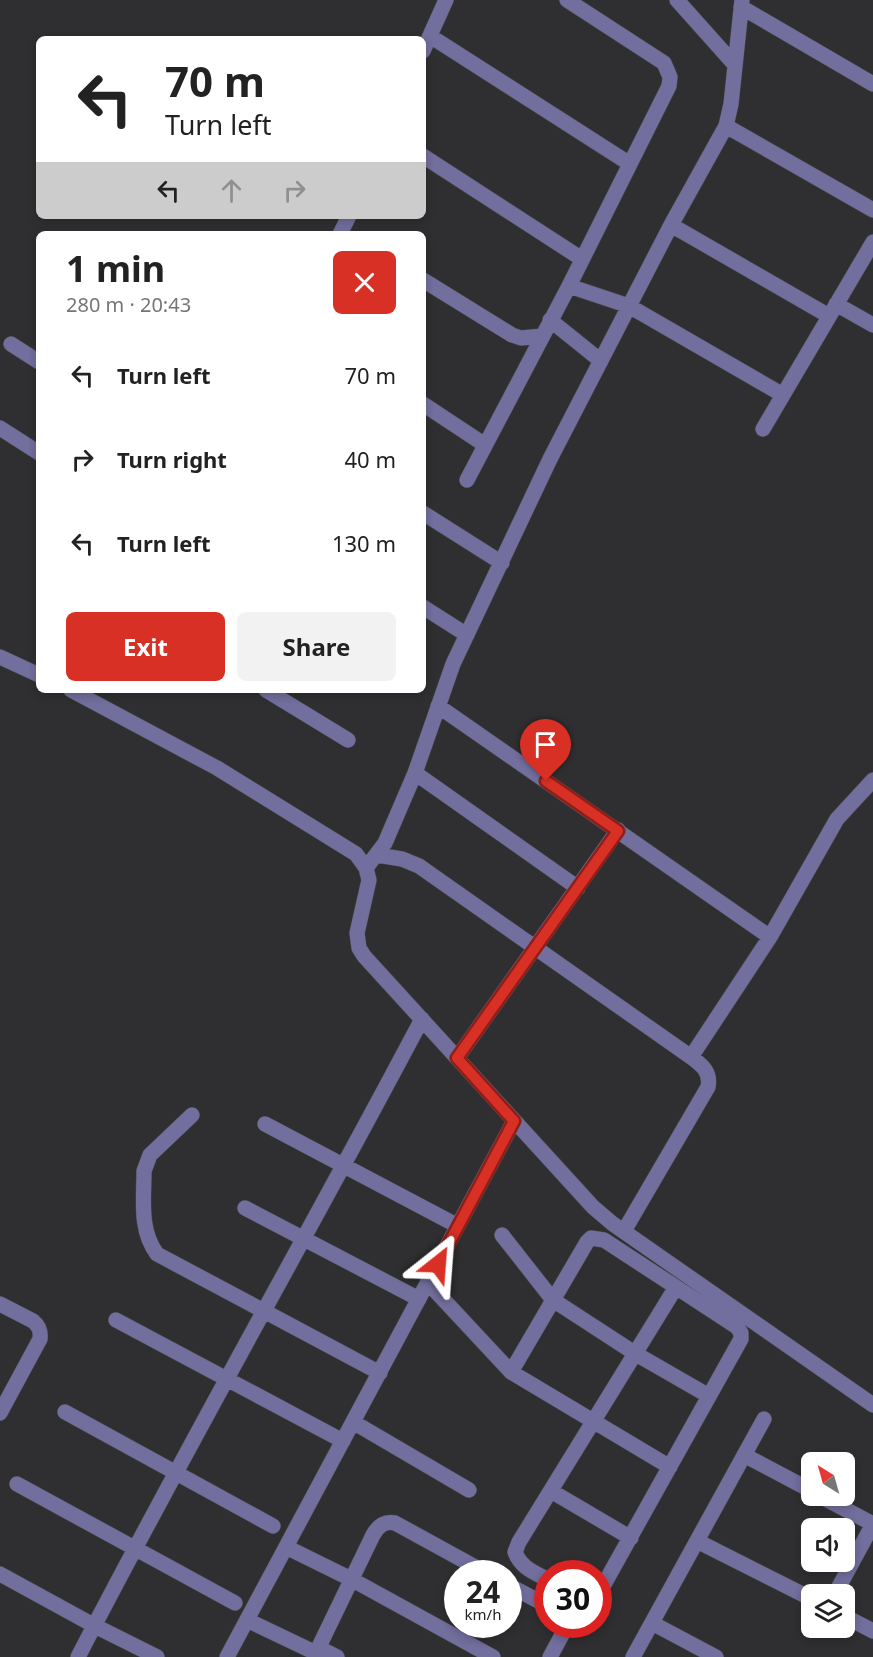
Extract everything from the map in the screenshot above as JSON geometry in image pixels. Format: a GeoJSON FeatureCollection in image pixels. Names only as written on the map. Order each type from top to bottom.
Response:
{"type":"FeatureCollection","features":[{"type":"Feature","properties":{"kind":"street"},"geometry":{"type":"LineString","coordinates":[[426,45],[446,0]]}},
{"type":"Feature","properties":{"kind":"street"},"geometry":{"type":"LineString","coordinates":[[466,480],[569,286],[669,86],[668,70],[664,63],[567,0]]}},
{"type":"Feature","properties":{"kind":"street"},"geometry":{"type":"LineString","coordinates":[[677,0],[735,65]]}},
{"type":"Feature","properties":{"kind":"street"},"geometry":{"type":"LineString","coordinates":[[366,868],[385,843],[415,773],[453,664],[550,459],[671,225],[726,126],[742,4],[873,84]]}},
{"type":"Feature","properties":{"kind":"street"},"geometry":{"type":"LineString","coordinates":[[430,36],[630,164]]}},
{"type":"Feature","properties":{"kind":"street"},"geometry":{"type":"LineString","coordinates":[[726,126],[873,210]]}},
{"type":"Feature","properties":{"kind":"street"},"geometry":{"type":"LineString","coordinates":[[426,158],[582,259]]}},
{"type":"Feature","properties":{"kind":"street"},"geometry":{"type":"LineString","coordinates":[[671,225],[833,310],[873,325]]}},
{"type":"Feature","properties":{"kind":"street"},"geometry":{"type":"LineString","coordinates":[[763,429],[873,242]]}},
{"type":"Feature","properties":{"kind":"street"},"geometry":{"type":"LineString","coordinates":[[426,282],[512,335],[521,338],[543,336]]}},
{"type":"Feature","properties":{"kind":"street"},"geometry":{"type":"LineString","coordinates":[[569,286],[629,306],[783,395]]}},
{"type":"Feature","properties":{"kind":"street"},"geometry":{"type":"LineString","coordinates":[[550,320],[601,361]]}},
{"type":"Feature","properties":{"kind":"street"},"geometry":{"type":"LineString","coordinates":[[11,344],[36,360]]}},
{"type":"Feature","properties":{"kind":"street"},"geometry":{"type":"LineString","coordinates":[[426,406],[485,445]]}},
{"type":"Feature","properties":{"kind":"street"},"geometry":{"type":"LineString","coordinates":[[0,428],[36,451]]}},
{"type":"Feature","properties":{"kind":"street"},"geometry":{"type":"LineString","coordinates":[[426,515],[502,563]]}},
{"type":"Feature","properties":{"kind":"street"},"geometry":{"type":"LineString","coordinates":[[426,609],[467,635]]}},
{"type":"Feature","properties":{"kind":"street"},"geometry":{"type":"LineString","coordinates":[[0,657],[36,674]]}},
{"type":"Feature","properties":{"kind":"street"},"geometry":{"type":"LineString","coordinates":[[78,693],[217,768],[350,851],[366,868],[369,880],[357,933],[359,948],[364,956],[593,1207],[873,1406]]}},
{"type":"Feature","properties":{"kind":"street"},"geometry":{"type":"LineString","coordinates":[[271,693],[348,740]]}},
{"type":"Feature","properties":{"kind":"street"},"geometry":{"type":"LineString","coordinates":[[438,706],[770,937]]}},
{"type":"Feature","properties":{"kind":"street"},"geometry":{"type":"LineString","coordinates":[[415,773],[578,888]]}},
{"type":"Feature","properties":{"kind":"street"},"geometry":{"type":"LineString","coordinates":[[691,1057],[770,937],[837,819],[873,780]]}},
{"type":"Feature","properties":{"kind":"street"},"geometry":{"type":"LineString","coordinates":[[457,1058],[618,831]]}},
{"type":"Feature","properties":{"kind":"street"},"geometry":{"type":"LineString","coordinates":[[377,855],[402,859],[419,866],[691,1057],[707,1073],[710,1079],[708,1087],[624,1231]]}},
{"type":"Feature","properties":{"kind":"street"},"geometry":{"type":"LineString","coordinates":[[78,1657],[225,1380],[345,1166],[422,1019]]}},
{"type":"Feature","properties":{"kind":"street"},"geometry":{"type":"LineString","coordinates":[[192,1115],[150,1155],[146,1163],[147,1238],[157,1254],[380,1373]]}},
{"type":"Feature","properties":{"kind":"street"},"geometry":{"type":"LineString","coordinates":[[227,1657],[514,1121]]}},
{"type":"Feature","properties":{"kind":"street"},"geometry":{"type":"LineString","coordinates":[[266,1124],[458,1226]]}},
{"type":"Feature","properties":{"kind":"street"},"geometry":{"type":"LineString","coordinates":[[245,1208],[419,1299]]}},
{"type":"Feature","properties":{"kind":"street"},"geometry":{"type":"LineString","coordinates":[[502,1235],[553,1300],[636,1354],[709,1396]]}},
{"type":"Feature","properties":{"kind":"street"},"geometry":{"type":"LineString","coordinates":[[511,1372],[586,1242],[591,1238],[604,1240],[737,1327],[741,1333],[741,1339],[612,1571]]}},
{"type":"Feature","properties":{"kind":"street"},"geometry":{"type":"LineString","coordinates":[[428,1283],[502,1365],[511,1372],[670,1467]]}},
{"type":"Feature","properties":{"kind":"street"},"geometry":{"type":"LineString","coordinates":[[534,1572],[524,1567],[518,1560],[515,1552],[519,1542],[595,1422],[676,1287]]}},
{"type":"Feature","properties":{"kind":"street"},"geometry":{"type":"LineString","coordinates":[[0,1304],[33,1321],[38,1325],[41,1335],[0,1413]]}},
{"type":"Feature","properties":{"kind":"street"},"geometry":{"type":"LineString","coordinates":[[116,1320],[343,1441]]}},
{"type":"Feature","properties":{"kind":"street"},"geometry":{"type":"LineString","coordinates":[[65,1412],[273,1526]]}},
{"type":"Feature","properties":{"kind":"street"},"geometry":{"type":"LineString","coordinates":[[633,1657],[764,1419]]}},
{"type":"Feature","properties":{"kind":"street"},"geometry":{"type":"LineString","coordinates":[[353,1422],[470,1490]]}},
{"type":"Feature","properties":{"kind":"street"},"geometry":{"type":"LineString","coordinates":[[744,1455],[801,1485]]}},
{"type":"Feature","properties":{"kind":"street"},"geometry":{"type":"LineString","coordinates":[[17,1484],[235,1603]]}},
{"type":"Feature","properties":{"kind":"street"},"geometry":{"type":"LineString","coordinates":[[551,1491],[631,1538]]}},
{"type":"Feature","properties":{"kind":"street"},"geometry":{"type":"LineString","coordinates":[[839,1506],[873,1524],[840,1584]]}},
{"type":"Feature","properties":{"kind":"street"},"geometry":{"type":"LineString","coordinates":[[316,1653],[377,1528],[388,1522],[395,1523],[462,1560]]}},
{"type":"Feature","properties":{"kind":"street"},"geometry":{"type":"LineString","coordinates":[[698,1541],[801,1593]]}},
{"type":"Feature","properties":{"kind":"street"},"geometry":{"type":"LineString","coordinates":[[286,1547],[351,1579],[493,1657]]}},
{"type":"Feature","properties":{"kind":"street"},"geometry":{"type":"LineString","coordinates":[[0,1574],[157,1657]]}},
{"type":"Feature","properties":{"kind":"street"},"geometry":{"type":"LineString","coordinates":[[247,1620],[316,1653],[337,1657]]}},
{"type":"Feature","properties":{"kind":"street"},"geometry":{"type":"LineString","coordinates":[[855,1622],[873,1631]]}},
{"type":"Feature","properties":{"kind":"street"},"geometry":{"type":"LineString","coordinates":[[652,1623],[716,1657]]}},
{"type":"Feature","properties":{"kind":"street"},"geometry":{"type":"LineString","coordinates":[[550,1657],[560,1638]]}},
{"type":"Feature","properties":{"kind":"route"},"geometry":{"type":"LineString","coordinates":[[438,1264],[514,1121],[457,1058],[618,831],[546,781]]}}]}
